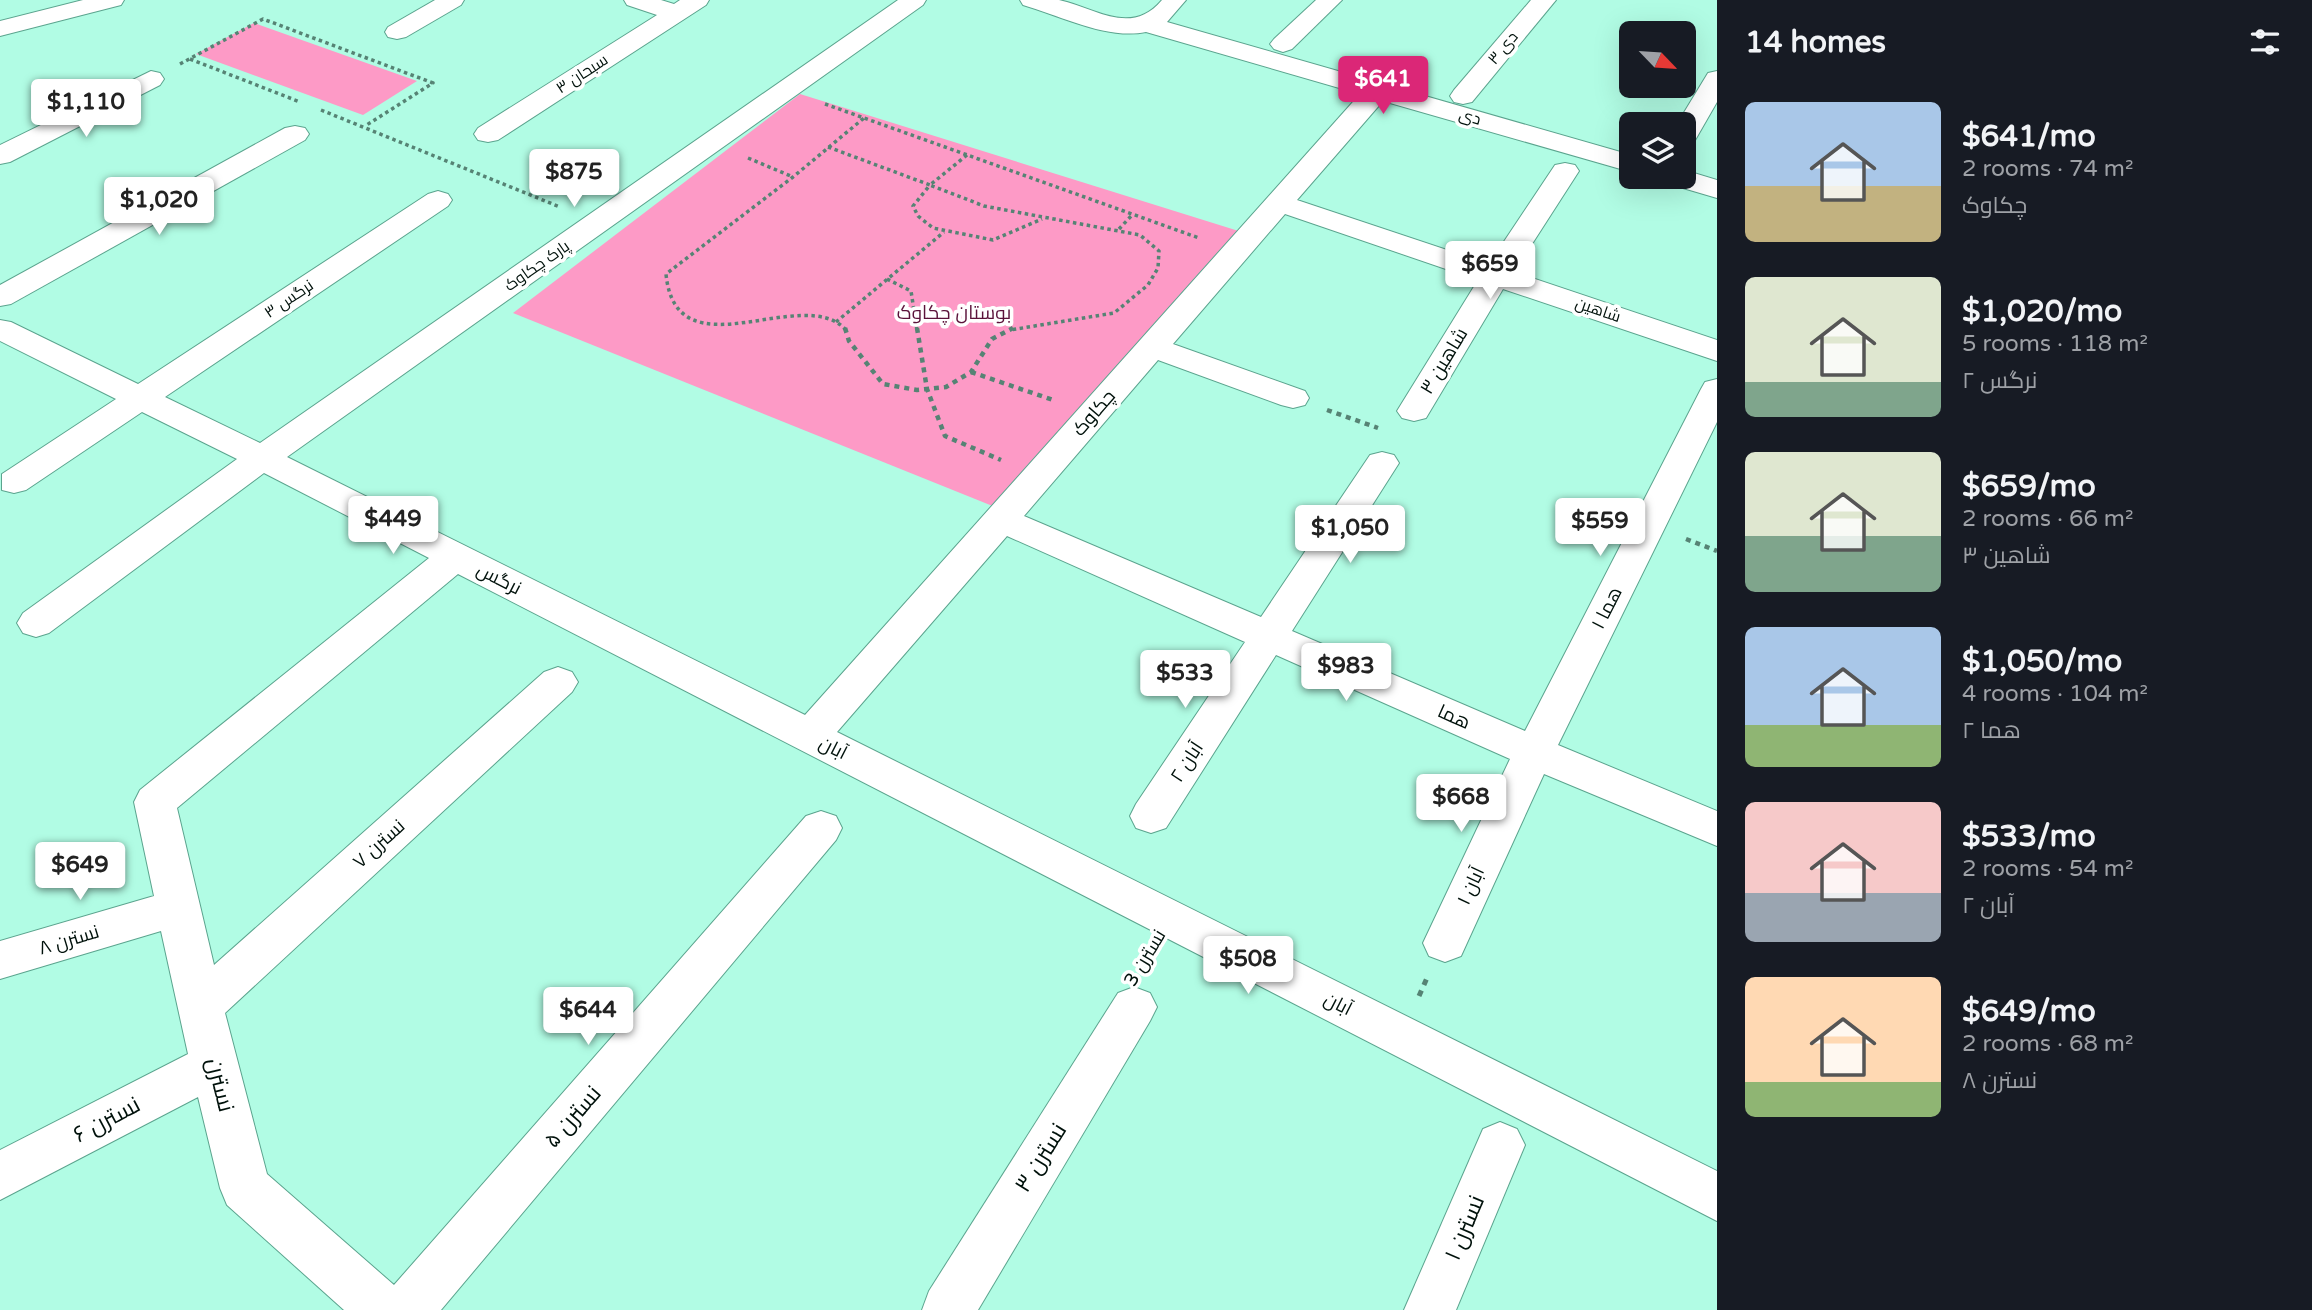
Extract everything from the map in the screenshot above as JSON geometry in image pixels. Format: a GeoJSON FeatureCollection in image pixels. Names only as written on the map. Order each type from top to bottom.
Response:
{"type":"FeatureCollection","features":[{"type":"Feature","properties":{"kind":"street"},"geometry":{"type":"LineString","coordinates":[[0,29],[112,0]]}},
{"type":"Feature","properties":{"kind":"street"},"geometry":{"type":"LineString","coordinates":[[397,32],[452,0]]}},
{"type":"Feature","properties":{"kind":"street"},"geometry":{"type":"LineString","coordinates":[[636,0],[687,6]]}},
{"type":"Feature","properties":{"kind":"street","name":"پارک چکاوک"},"geometry":{"type":"LineString","coordinates":[[36,623],[262,458],[914,0]]}},
{"type":"Feature","properties":{"kind":"street","name":"دی"},"geometry":{"type":"LineString","coordinates":[[1032,0],[1129,27],[1147,24],[1619,160]]}},
{"type":"Feature","properties":{"kind":"street"},"geometry":{"type":"LineString","coordinates":[[1147,24],[1161,16],[1174,0]]}},
{"type":"Feature","properties":{"kind":"street"},"geometry":{"type":"LineString","coordinates":[[1283,44],[1329,0]]}},
{"type":"Feature","properties":{"kind":"street","name":"دی ۳"},"geometry":{"type":"LineString","coordinates":[[1463,96],[1544,0]]}},
{"type":"Feature","properties":{"kind":"street","name":"سبحان ۳"},"geometry":{"type":"LineString","coordinates":[[488,134],[687,6]]}},
{"type":"Feature","properties":{"kind":"street"},"geometry":{"type":"LineString","coordinates":[[0,156],[151,79]]}},
{"type":"Feature","properties":{"kind":"street"},"geometry":{"type":"LineString","coordinates":[[1696,115],[1717,79]]}},
{"type":"Feature","properties":{"kind":"street","name":"چکاوک"},"geometry":{"type":"LineString","coordinates":[[810,736],[1378,90]]}},
{"type":"Feature","properties":{"kind":"street"},"geometry":{"type":"LineString","coordinates":[[0,297],[295,134]]}},
{"type":"Feature","properties":{"kind":"street","name":"شاهین ۳"},"geometry":{"type":"LineString","coordinates":[[1414,411],[1496,276],[1565,171]]}},
{"type":"Feature","properties":{"kind":"street"},"geometry":{"type":"LineString","coordinates":[[1696,183],[1717,189]]}},
{"type":"Feature","properties":{"kind":"street","name":"نرگس ۳"},"geometry":{"type":"LineString","coordinates":[[14,482],[438,200]]}},
{"type":"Feature","properties":{"kind":"street","name":"شاهین"},"geometry":{"type":"LineString","coordinates":[[1279,202],[1717,351]]}},
{"type":"Feature","properties":{"kind":"street","name":"نرگس"},"geometry":{"type":"LineString","coordinates":[[0,328],[810,736]]}},
{"type":"Feature","properties":{"kind":"street"},"geometry":{"type":"LineString","coordinates":[[1152,347],[1293,398]]}},
{"type":"Feature","properties":{"kind":"street","name":"هما ۱"},"geometry":{"type":"LineString","coordinates":[[1534,752],[1717,389]]}},
{"type":"Feature","properties":{"kind":"street","name":"آبان ۲"},"geometry":{"type":"LineString","coordinates":[[1151,817],[1269,637],[1385,447]]}},
{"type":"Feature","properties":{"kind":"street","name":"هما"},"geometry":{"type":"LineString","coordinates":[[1000,519],[1717,829]]}},
{"type":"Feature","properties":{"kind":"street","name":"نسترن"},"geometry":{"type":"LineString","coordinates":[[383,1310],[245,1188],[200,1006],[155,802],[456,556]]}},
{"type":"Feature","properties":{"kind":"street","name":"نسترن ۷"},"geometry":{"type":"LineString","coordinates":[[200,1006],[558,682]]}},
{"type":"Feature","properties":{"kind":"street","name":"آبان"},"geometry":{"type":"LineString","coordinates":[[810,736],[1717,1196]]}},
{"type":"Feature","properties":{"kind":"street","name":"آبان ۱"},"geometry":{"type":"LineString","coordinates":[[1445,943],[1534,752]]}},
{"type":"Feature","properties":{"kind":"street","name":"نسترن ۵"},"geometry":{"type":"LineString","coordinates":[[407,1310],[821,828]]}},
{"type":"Feature","properties":{"kind":"street","name":"نسترن ۸"},"geometry":{"type":"LineString","coordinates":[[0,961],[178,907]]}},
{"type":"Feature","properties":{"kind":"street","name":"نسترن ۳"},"geometry":{"type":"LineString","coordinates":[[948,1310],[1134,1007]]}},
{"type":"Feature","properties":{"kind":"street","name":"نسترن ۶"},"geometry":{"type":"LineString","coordinates":[[0,1176],[215,1064]]}},
{"type":"Feature","properties":{"kind":"street","name":"نسترن ۱"},"geometry":{"type":"LineString","coordinates":[[1430,1310],[1500,1145]]}},
{"type":"Feature","properties":{"kind":"path"},"geometry":{"type":"LineString","coordinates":[[304,103],[190,59],[263,19],[433,83],[365,126]]}},
{"type":"Feature","properties":{"kind":"path"},"geometry":{"type":"LineString","coordinates":[[787,90],[1236,251]]}},
{"type":"Feature","properties":{"kind":"path"},"geometry":{"type":"LineString","coordinates":[[317,108],[598,223]]}},
{"type":"Feature","properties":{"kind":"path"},"geometry":{"type":"LineString","coordinates":[[828,147],[984,206],[1140,235],[1159,251],[1158,268],[1148,285],[1114,313],[1014,328],[992,339],[971,372],[946,387],[927,389],[883,384],[849,341],[845,328],[825,316],[746,324],[707,324],[687,316],[671,302],[666,274],[793,177],[828,147],[864,118]]}},
{"type":"Feature","properties":{"kind":"path"},"geometry":{"type":"LineString","coordinates":[[712,142],[793,177]]}},
{"type":"Feature","properties":{"kind":"path"},"geometry":{"type":"LineString","coordinates":[[967,155],[930,185],[913,206],[918,216],[933,228],[993,240],[1043,218]]}},
{"type":"Feature","properties":{"kind":"path"},"geometry":{"type":"LineString","coordinates":[[1118,229],[1133,215]]}},
{"type":"Feature","properties":{"kind":"path"},"geometry":{"type":"LineString","coordinates":[[835,322],[945,231]]}},
{"type":"Feature","properties":{"kind":"path"},"geometry":{"type":"LineString","coordinates":[[887,279],[911,290],[927,389],[945,436],[1038,476]]}},
{"type":"Feature","properties":{"kind":"path"},"geometry":{"type":"LineString","coordinates":[[971,372],[1093,414]]}},
{"type":"Feature","properties":{"kind":"path"},"geometry":{"type":"LineString","coordinates":[[1293,398],[1385,447]]}},
{"type":"Feature","properties":{"kind":"path"},"geometry":{"type":"LineString","coordinates":[[1399,1035],[1445,943]]}},
{"type":"Feature","properties":{"kind":"green space"},"geometry":{"type":"Polygon","coordinates":[[[254,23],[417,81],[363,115],[196,54],[254,23]]]}},
{"type":"Feature","properties":{"kind":"green space","name":"بوستان چکاوک"},"geometry":{"type":"Polygon","coordinates":[[[800,94],[1245,233],[1000,509],[513,313],[800,94]]]}}]}
